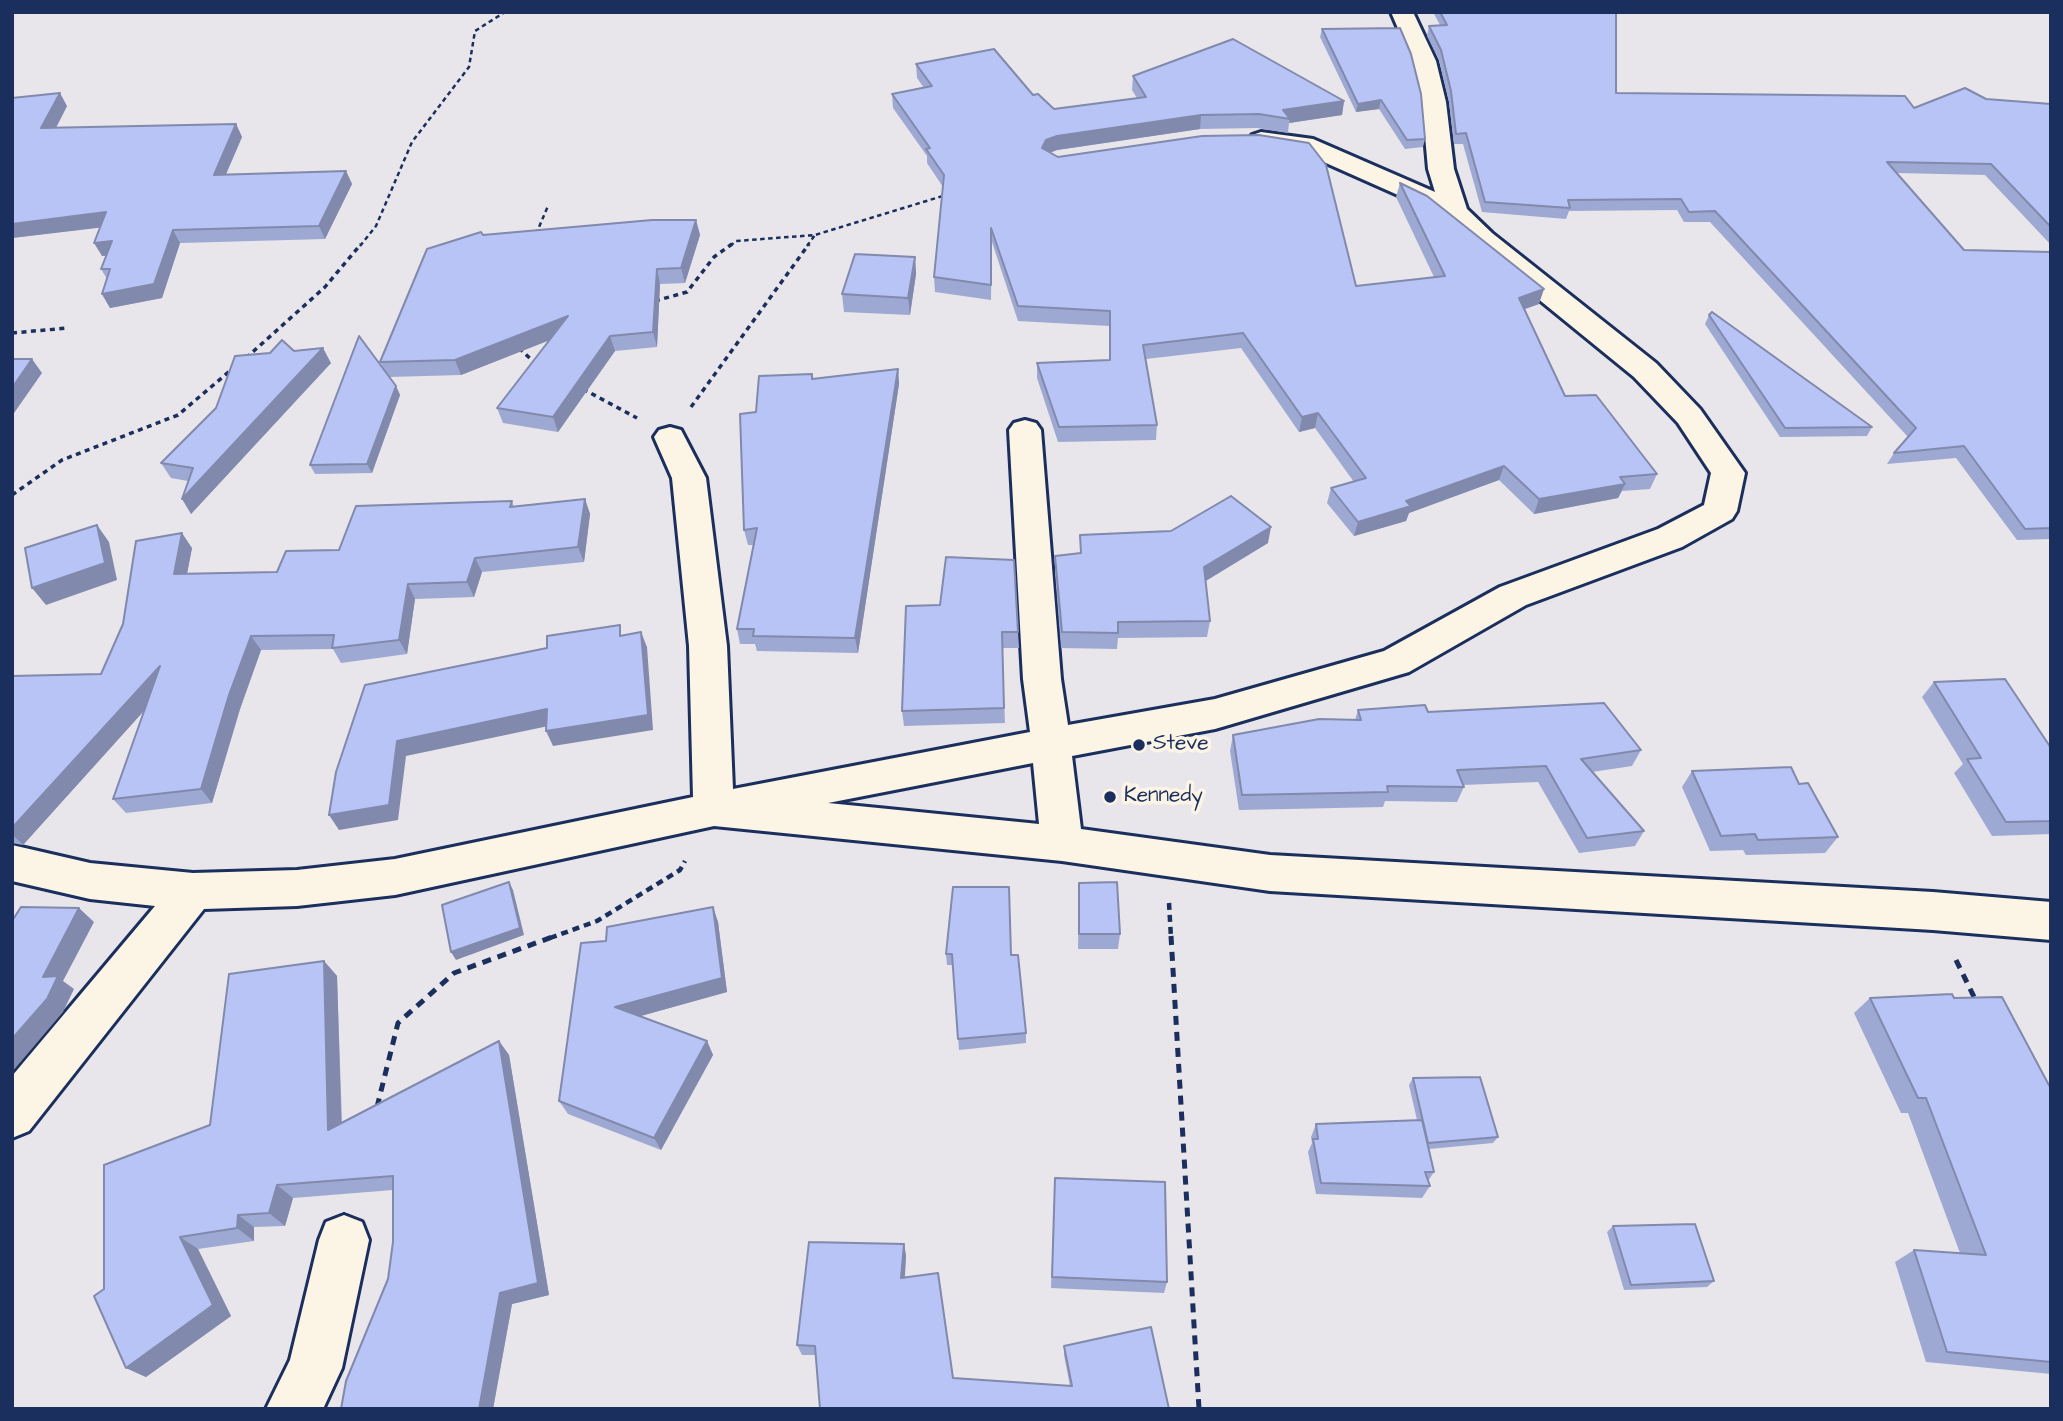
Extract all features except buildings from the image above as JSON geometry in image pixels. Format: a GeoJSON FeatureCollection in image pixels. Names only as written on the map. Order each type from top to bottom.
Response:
{"type":"FeatureCollection","features":[{"type":"Feature","properties":{"kind":"street"},"geometry":{"type":"LineString","coordinates":[[1402,12],[1424,61],[1434,102],[1441,169],[1454,212]]}},
{"type":"Feature","properties":{"kind":"street"},"geometry":{"type":"LineString","coordinates":[[12,863],[90,881],[193,891],[297,888],[395,877],[714,809],[1215,714],[1396,662],[1513,596],[1670,538],[1720,510],[1728,473],[1689,416],[1645,370],[1482,239],[1454,212],[1373,172],[1304,144],[1234,140]]}},
{"type":"Feature","properties":{"kind":"street"},"geometry":{"type":"LineString","coordinates":[[1025,430],[1042,679],[1062,844]]}},
{"type":"Feature","properties":{"kind":"street"},"geometry":{"type":"LineString","coordinates":[[670,437],[688,478],[690,491],[708,646],[714,809]]}},
{"type":"Feature","properties":{"kind":"street"},"geometry":{"type":"LineString","coordinates":[[714,809],[1062,844],[1269,873],[1933,911],[2051,922]]}},
{"type":"Feature","properties":{"kind":"street"},"geometry":{"type":"LineString","coordinates":[[12,1115],[29,1076],[193,891]]}},
{"type":"Feature","properties":{"kind":"street"},"geometry":{"type":"LineString","coordinates":[[293,1409],[315,1368],[344,1240]]}},
{"type":"Feature","properties":{"kind":"path"},"geometry":{"type":"LineString","coordinates":[[12,495],[62,460],[178,415],[325,287],[376,226],[412,142],[468,67],[475,31],[505,12]]}},
{"type":"Feature","properties":{"kind":"path"},"geometry":{"type":"LineString","coordinates":[[647,303],[687,292],[714,257],[736,241],[815,235],[955,192]]}},
{"type":"Feature","properties":{"kind":"path"},"geometry":{"type":"LineString","coordinates":[[533,243],[548,206]]}},
{"type":"Feature","properties":{"kind":"path"},"geometry":{"type":"LineString","coordinates":[[573,383],[670,437],[815,235]]}},
{"type":"Feature","properties":{"kind":"path"},"geometry":{"type":"LineString","coordinates":[[12,333],[68,328]]}},
{"type":"Feature","properties":{"kind":"path"},"geometry":{"type":"LineString","coordinates":[[514,342],[528,360],[539,365]]}},
{"type":"Feature","properties":{"kind":"path"},"geometry":{"type":"LineString","coordinates":[[374,1118],[398,1023],[454,973],[597,921],[680,870],[714,809]]}},
{"type":"Feature","properties":{"kind":"path"},"geometry":{"type":"LineString","coordinates":[[1168,859],[1182,1165],[1199,1409]]}},
{"type":"Feature","properties":{"kind":"path"},"geometry":{"type":"LineString","coordinates":[[1933,911],[1980,1010]]}},
{"type":"Feature","properties":{"kind":"place","name":"Steve"},"geometry":{"type":"Point","coordinates":[1139,745]}},
{"type":"Feature","properties":{"kind":"place","name":"Kennedy"},"geometry":{"type":"Point","coordinates":[1110,797]}}]}
